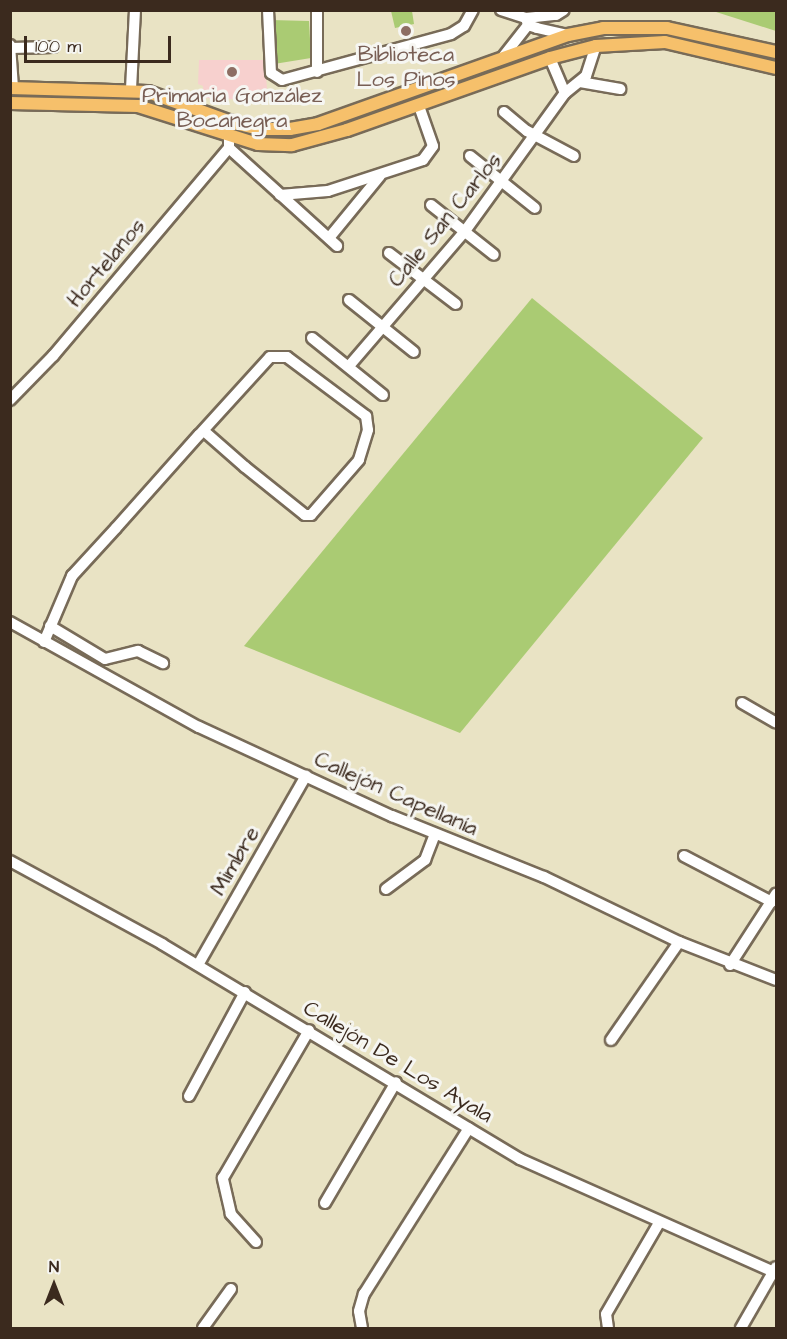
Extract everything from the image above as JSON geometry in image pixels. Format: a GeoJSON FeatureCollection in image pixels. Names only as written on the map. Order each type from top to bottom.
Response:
{"type":"FeatureCollection","features":[{"type":"Feature","properties":{"kind":"main road"},"geometry":{"type":"LineString","coordinates":[[12,88],[131,89],[163,96],[234,123],[259,129],[290,129],[318,124],[568,35],[603,28],[667,28],[777,52]]}},
{"type":"Feature","properties":{"kind":"main road"},"geometry":{"type":"LineString","coordinates":[[10,103],[138,106],[229,142],[292,145],[420,106],[550,58],[596,45],[665,42],[777,68]]}},
{"type":"Feature","properties":{"kind":"street"},"geometry":{"type":"LineString","coordinates":[[131,89],[135,10]]}},
{"type":"Feature","properties":{"kind":"street"},"geometry":{"type":"LineString","coordinates":[[268,10],[271,73],[274,79],[317,72],[451,34],[464,26],[473,10]]}},
{"type":"Feature","properties":{"kind":"street"},"geometry":{"type":"LineString","coordinates":[[316,10],[317,72]]}},
{"type":"Feature","properties":{"kind":"street"},"geometry":{"type":"LineString","coordinates":[[501,10],[568,35]]}},
{"type":"Feature","properties":{"kind":"street"},"geometry":{"type":"LineString","coordinates":[[502,58],[527,21],[556,15],[564,10]]}},
{"type":"Feature","properties":{"kind":"street","name":"Calle San Carlos"},"geometry":{"type":"LineString","coordinates":[[350,366],[465,231],[565,93],[580,82],[591,67],[596,45]]}},
{"type":"Feature","properties":{"kind":"street"},"geometry":{"type":"LineString","coordinates":[[12,88],[11,46],[53,47]]}},
{"type":"Feature","properties":{"kind":"street"},"geometry":{"type":"LineString","coordinates":[[550,58],[565,93]]}},
{"type":"Feature","properties":{"kind":"street"},"geometry":{"type":"LineString","coordinates":[[580,82],[620,89]]}},
{"type":"Feature","properties":{"kind":"street"},"geometry":{"type":"LineString","coordinates":[[280,195],[328,191],[381,176],[423,160],[432,151],[433,140],[420,106]]}},
{"type":"Feature","properties":{"kind":"street"},"geometry":{"type":"LineString","coordinates":[[504,112],[574,156]]}},
{"type":"Feature","properties":{"kind":"street"},"geometry":{"type":"LineString","coordinates":[[229,142],[280,195],[337,246]]}},
{"type":"Feature","properties":{"kind":"street","name":"Hortelanos"},"geometry":{"type":"LineString","coordinates":[[10,400],[53,356],[229,142]]}},
{"type":"Feature","properties":{"kind":"street"},"geometry":{"type":"LineString","coordinates":[[470,156],[535,208]]}},
{"type":"Feature","properties":{"kind":"street"},"geometry":{"type":"LineString","coordinates":[[329,238],[381,176]]}},
{"type":"Feature","properties":{"kind":"street"},"geometry":{"type":"LineString","coordinates":[[431,205],[494,255]]}},
{"type":"Feature","properties":{"kind":"street"},"geometry":{"type":"LineString","coordinates":[[389,253],[421,280],[456,304]]}},
{"type":"Feature","properties":{"kind":"street"},"geometry":{"type":"LineString","coordinates":[[349,300],[414,352]]}},
{"type":"Feature","properties":{"kind":"street"},"geometry":{"type":"LineString","coordinates":[[312,338],[350,366],[383,395]]}},
{"type":"Feature","properties":{"kind":"street"},"geometry":{"type":"LineString","coordinates":[[44,642],[72,576],[270,357],[277,355],[287,357],[366,416],[368,430],[359,460],[311,515],[305,514],[262,481],[204,431]]}},
{"type":"Feature","properties":{"kind":"street","name":"Callejón Capellanía"},"geometry":{"type":"LineString","coordinates":[[10,622],[189,722],[435,834],[544,877],[730,965],[777,980]]}},
{"type":"Feature","properties":{"kind":"street"},"geometry":{"type":"LineString","coordinates":[[50,626],[105,660],[138,651],[163,663]]}},
{"type":"Feature","properties":{"kind":"street"},"geometry":{"type":"LineString","coordinates":[[742,703],[777,723]]}},
{"type":"Feature","properties":{"kind":"street","name":"Mimbre"},"geometry":{"type":"LineString","coordinates":[[198,965],[306,776]]}},
{"type":"Feature","properties":{"kind":"street"},"geometry":{"type":"LineString","coordinates":[[386,889],[425,860],[435,834]]}},
{"type":"Feature","properties":{"kind":"street"},"geometry":{"type":"LineString","coordinates":[[684,856],[774,898],[730,965]]}},
{"type":"Feature","properties":{"kind":"street","name":"Callejón De Los Ayala"},"geometry":{"type":"LineString","coordinates":[[10,861],[198,965],[551,1175],[659,1223],[775,1270]]}},
{"type":"Feature","properties":{"kind":"street"},"geometry":{"type":"LineString","coordinates":[[611,1040],[679,942]]}},
{"type":"Feature","properties":{"kind":"street"},"geometry":{"type":"LineString","coordinates":[[189,1096],[245,993]]}},
{"type":"Feature","properties":{"kind":"street"},"geometry":{"type":"LineString","coordinates":[[256,1242],[231,1214],[223,1178],[309,1030]]}},
{"type":"Feature","properties":{"kind":"street"},"geometry":{"type":"LineString","coordinates":[[325,1203],[396,1082]]}},
{"type":"Feature","properties":{"kind":"street"},"geometry":{"type":"LineString","coordinates":[[362,1329],[359,1311],[364,1293],[470,1128]]}},
{"type":"Feature","properties":{"kind":"street"},"geometry":{"type":"LineString","coordinates":[[609,1329],[606,1314],[659,1223]]}},
{"type":"Feature","properties":{"kind":"street"},"geometry":{"type":"LineString","coordinates":[[741,1329],[775,1270]]}},
{"type":"Feature","properties":{"kind":"street"},"geometry":{"type":"LineString","coordinates":[[203,1329],[231,1289]]}},
{"type":"Feature","properties":{"kind":"shaded area","name":"Primaria González Bocanegra"},"geometry":{"type":"Polygon","coordinates":[[[199,60],[265,60],[267,89],[258,90],[253,100],[203,98],[203,86],[198,84],[199,60]]]}},
{"type":"Feature","properties":{"kind":"green space"},"geometry":{"type":"Polygon","coordinates":[[[391,11],[412,11],[414,24],[395,28],[391,11]]]}},
{"type":"Feature","properties":{"kind":"green space"},"geometry":{"type":"Polygon","coordinates":[[[713,11],[776,11],[776,31],[713,11]]]}},
{"type":"Feature","properties":{"kind":"green space"},"geometry":{"type":"Polygon","coordinates":[[[271,20],[309,21],[311,58],[274,64],[271,20]]]}},
{"type":"Feature","properties":{"kind":"green space"},"geometry":{"type":"Polygon","coordinates":[[[532,298],[703,438],[460,733],[244,646],[532,298]]]}},
{"type":"Feature","properties":{"kind":"place","name":"Biblioteca Los Pinos"},"geometry":{"type":"Point","coordinates":[406,31]}},
{"type":"Feature","properties":{"kind":"place","name":"Primaria González Bocanegra"},"geometry":{"type":"Point","coordinates":[232,72]}}]}
